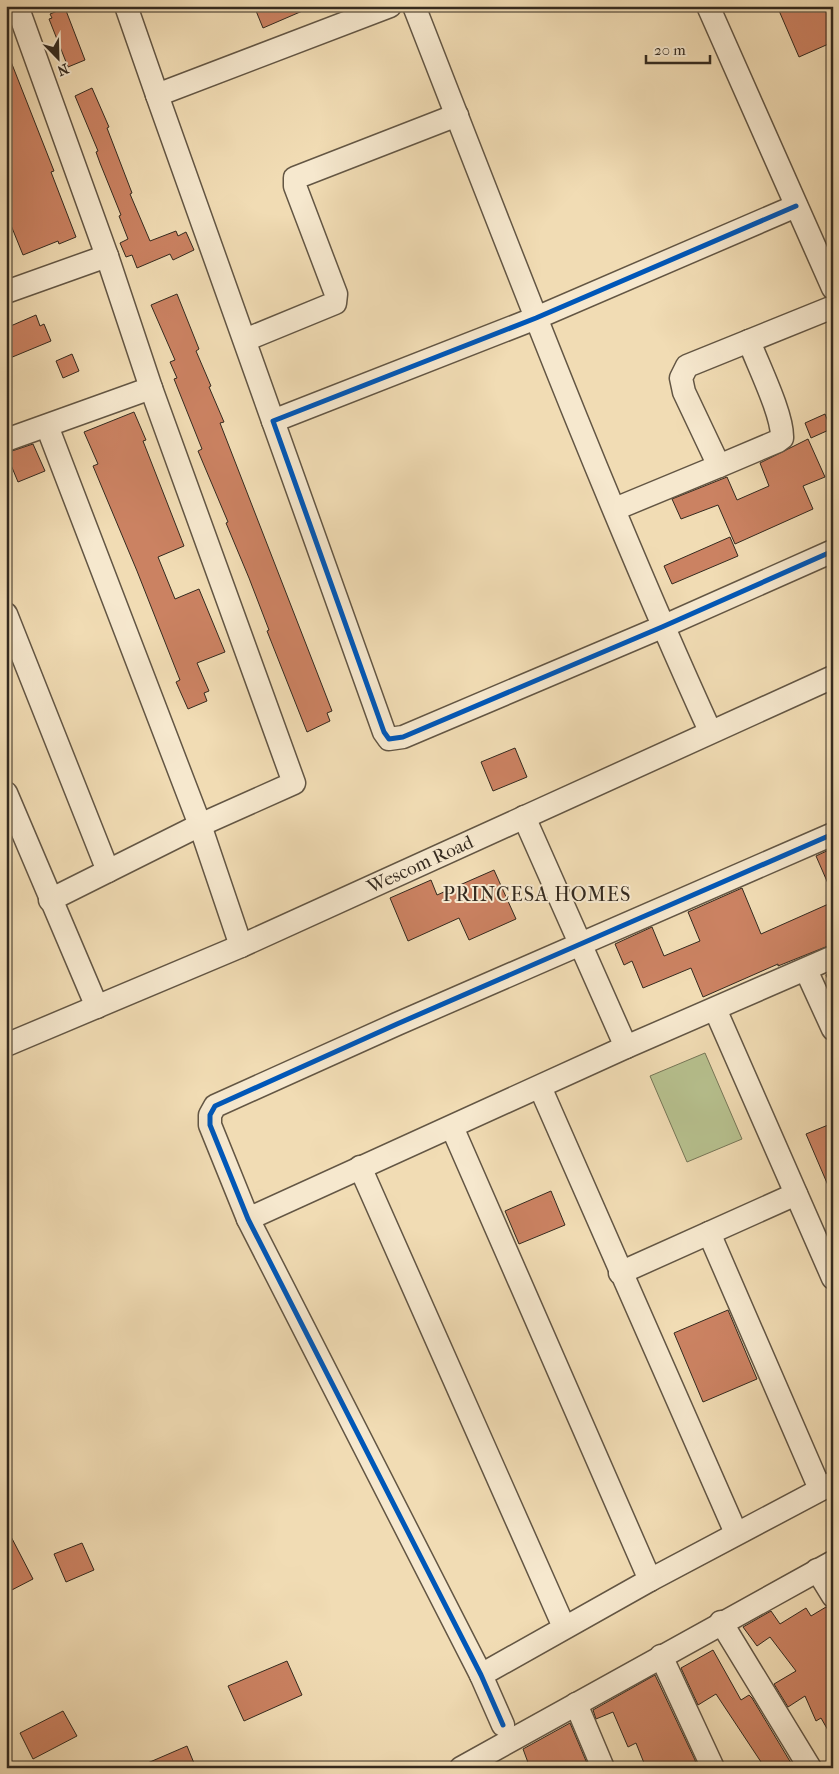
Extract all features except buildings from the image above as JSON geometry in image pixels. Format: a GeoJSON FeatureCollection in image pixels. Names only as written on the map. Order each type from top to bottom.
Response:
{"type":"FeatureCollection","features":[{"type":"Feature","properties":{"kind":"street"},"geometry":{"type":"LineString","coordinates":[[18,6],[107,256],[151,388],[294,783],[200,825],[50,900]]}},
{"type":"Feature","properties":{"kind":"street"},"geometry":{"type":"LineString","coordinates":[[126,6],[384,732],[389,739],[403,737],[662,627],[833,551]]}},
{"type":"Feature","properties":{"kind":"street"},"geometry":{"type":"LineString","coordinates":[[158,95],[390,6]]}},
{"type":"Feature","properties":{"kind":"street"},"geometry":{"type":"LineString","coordinates":[[414,6],[536,318],[662,627],[710,731]]}},
{"type":"Feature","properties":{"kind":"street"},"geometry":{"type":"LineString","coordinates":[[708,6],[833,288]]}},
{"type":"Feature","properties":{"kind":"street"},"geometry":{"type":"LineString","coordinates":[[245,340],[334,302],[336,294],[295,186],[295,178],[457,115]]}},
{"type":"Feature","properties":{"kind":"street"},"geometry":{"type":"LineString","coordinates":[[273,421],[536,318],[796,206]]}},
{"type":"Feature","properties":{"kind":"street"},"geometry":{"type":"LineString","coordinates":[[6,292],[107,256]]}},
{"type":"Feature","properties":{"kind":"street"},"geometry":{"type":"LineString","coordinates":[[719,466],[684,392],[681,378],[687,366],[833,307]]}},
{"type":"Feature","properties":{"kind":"street"},"geometry":{"type":"LineString","coordinates":[[615,509],[782,438],[782,430],[776,412],[749,341]]}},
{"type":"Feature","properties":{"kind":"street"},"geometry":{"type":"LineString","coordinates":[[6,440],[151,388]]}},
{"type":"Feature","properties":{"kind":"street"},"geometry":{"type":"LineString","coordinates":[[47,426],[200,825],[241,946]]}},
{"type":"Feature","properties":{"kind":"street"},"geometry":{"type":"LineString","coordinates":[[6,614],[108,870]]}},
{"type":"Feature","properties":{"kind":"street","name":"Wescom Road"},"geometry":{"type":"LineString","coordinates":[[6,1045],[241,946],[710,731],[833,677]]}},
{"type":"Feature","properties":{"kind":"street"},"geometry":{"type":"LineString","coordinates":[[6,793],[50,900],[97,1006]]}},
{"type":"Feature","properties":{"kind":"street"},"geometry":{"type":"LineString","coordinates":[[524,817],[626,1047]]}},
{"type":"Feature","properties":{"kind":"street"},"geometry":{"type":"LineString","coordinates":[[503,1725],[481,1675],[248,1219],[210,1125],[210,1115],[215,1106],[581,943],[833,834]]}},
{"type":"Feature","properties":{"kind":"street"},"geometry":{"type":"LineString","coordinates":[[248,1219],[626,1047],[715,1010],[833,957]]}},
{"type":"Feature","properties":{"kind":"street"},"geometry":{"type":"LineString","coordinates":[[806,970],[833,1029]]}},
{"type":"Feature","properties":{"kind":"street"},"geometry":{"type":"LineString","coordinates":[[715,1010],[833,1278]]}},
{"type":"Feature","properties":{"kind":"street"},"geometry":{"type":"LineString","coordinates":[[540,1087],[736,1534]]}},
{"type":"Feature","properties":{"kind":"street"},"geometry":{"type":"LineString","coordinates":[[452,1127],[650,1580]]}},
{"type":"Feature","properties":{"kind":"street"},"geometry":{"type":"LineString","coordinates":[[360,1167],[564,1627]]}},
{"type":"Feature","properties":{"kind":"street"},"geometry":{"type":"LineString","coordinates":[[620,1273],[796,1194]]}},
{"type":"Feature","properties":{"kind":"street"},"geometry":{"type":"LineString","coordinates":[[481,1675],[564,1627],[826,1486],[709,1233]]}},
{"type":"Feature","properties":{"kind":"street"},"geometry":{"type":"LineString","coordinates":[[461,1768],[825,1566],[833,1596]]}},
{"type":"Feature","properties":{"kind":"street"},"geometry":{"type":"LineString","coordinates":[[721,1622],[810,1768]]}},
{"type":"Feature","properties":{"kind":"street"},"geometry":{"type":"LineString","coordinates":[[661,1656],[713,1768]]}},
{"type":"Feature","properties":{"kind":"street"},"geometry":{"type":"LineString","coordinates":[[576,1704],[603,1768]]}},
{"type":"Feature","properties":{"kind":"green space"},"geometry":{"type":"Polygon","coordinates":[[[705,1053],[742,1139],[687,1162],[650,1076],[705,1053]]]}},
{"type":"Feature","properties":{"kind":"cycle path"},"geometry":{"type":"LineString","coordinates":[[796,206],[536,318],[273,421],[384,732],[389,739],[403,737],[662,627],[833,551]]}},
{"type":"Feature","properties":{"kind":"cycle path"},"geometry":{"type":"LineString","coordinates":[[503,1725],[481,1675],[248,1219],[210,1125],[210,1115],[215,1106],[397,1024],[833,834]]}},
{"type":"Feature","properties":{"kind":"district","name":"PRINCESA HOMES"},"geometry":{"type":"Point","coordinates":[537,894]}}]}
